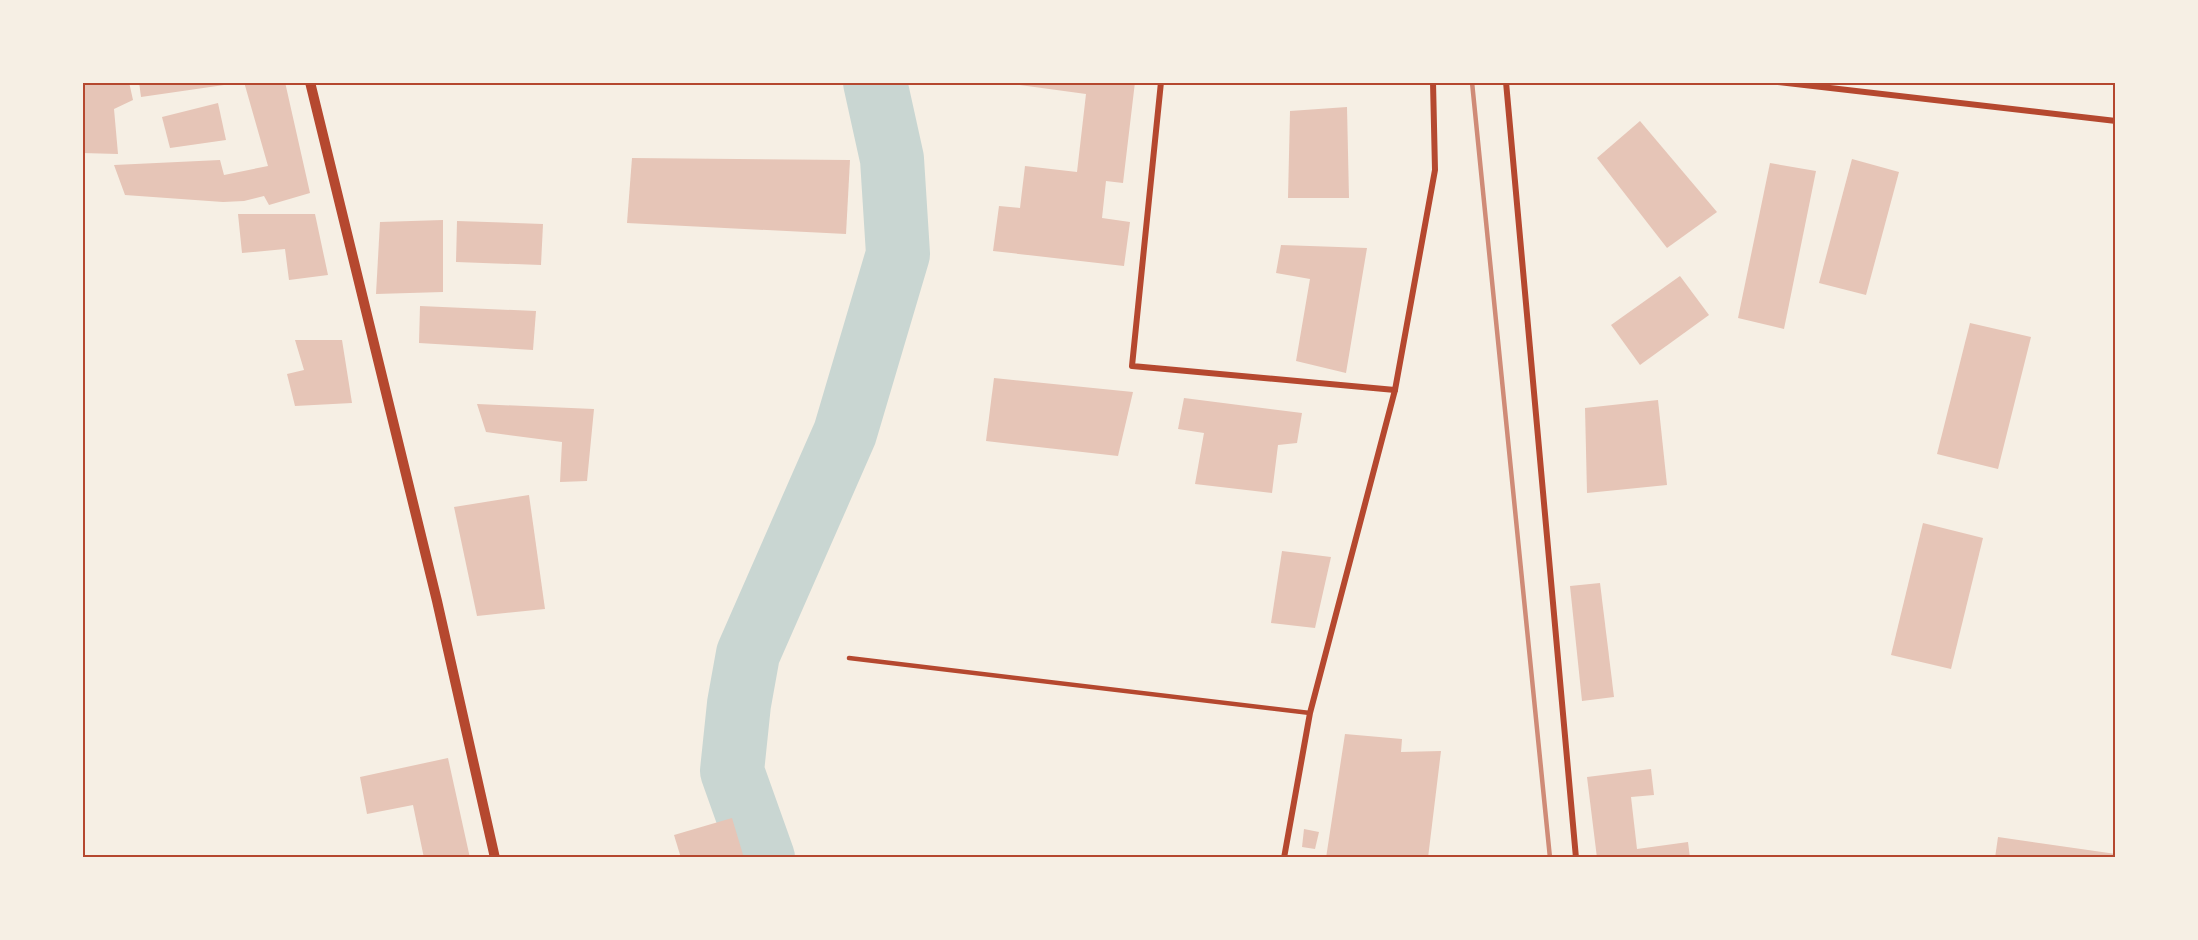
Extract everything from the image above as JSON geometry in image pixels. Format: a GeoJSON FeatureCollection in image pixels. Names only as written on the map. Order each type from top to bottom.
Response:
{"type":"FeatureCollection","features":[{"type":"Feature","properties":{"kind":"street"},"geometry":{"type":"LineString","coordinates":[[310,82],[434,589],[495,858]]}},
{"type":"Feature","properties":{"kind":"street"},"geometry":{"type":"LineString","coordinates":[[1161,82],[1132,366],[1395,390]]}},
{"type":"Feature","properties":{"kind":"street"},"geometry":{"type":"LineString","coordinates":[[1284,858],[1310,713],[1395,390],[1435,170],[1433,82]]}},
{"type":"Feature","properties":{"kind":"street"},"geometry":{"type":"LineString","coordinates":[[1506,82],[1576,858]]}},
{"type":"Feature","properties":{"kind":"street"},"geometry":{"type":"LineString","coordinates":[[1778,82],[2115,121]]}},
{"type":"Feature","properties":{"kind":"lane"},"geometry":{"type":"LineString","coordinates":[[849,658],[1310,713]]}},
{"type":"Feature","properties":{"kind":"building"},"geometry":{"type":"Polygon","coordinates":[[[82,82],[129,82],[133,100],[114,109],[118,154],[82,153],[82,82]]]}},
{"type":"Feature","properties":{"kind":"building"},"geometry":{"type":"Polygon","coordinates":[[[139,82],[231,82],[231,84],[141,97],[139,82]]]}},
{"type":"Feature","properties":{"kind":"building"},"geometry":{"type":"Polygon","coordinates":[[[244,82],[285,82],[310,193],[269,205],[264,196],[244,201],[223,202],[125,195],[114,165],[220,160],[224,175],[268,166],[244,82]]]}},
{"type":"Feature","properties":{"kind":"building"},"geometry":{"type":"Polygon","coordinates":[[[998,82],[1135,82],[1123,183],[1106,181],[1102,218],[1130,222],[1124,266],[993,251],[999,206],[1020,208],[1025,166],[1077,172],[1086,94],[998,82]]]}},
{"type":"Feature","properties":{"kind":"building"},"geometry":{"type":"Polygon","coordinates":[[[218,103],[226,140],[170,148],[162,117],[218,103]]]}},
{"type":"Feature","properties":{"kind":"building"},"geometry":{"type":"Polygon","coordinates":[[[1347,107],[1349,198],[1288,198],[1290,111],[1347,107]]]}},
{"type":"Feature","properties":{"kind":"building"},"geometry":{"type":"Polygon","coordinates":[[[1640,121],[1717,212],[1667,248],[1597,158],[1640,121]]]}},
{"type":"Feature","properties":{"kind":"building"},"geometry":{"type":"Polygon","coordinates":[[[632,158],[850,160],[846,234],[627,223],[632,158]]]}},
{"type":"Feature","properties":{"kind":"building"},"geometry":{"type":"Polygon","coordinates":[[[1852,159],[1899,172],[1866,295],[1819,283],[1852,159]]]}},
{"type":"Feature","properties":{"kind":"building"},"geometry":{"type":"Polygon","coordinates":[[[1770,163],[1816,171],[1784,329],[1738,318],[1770,163]]]}},
{"type":"Feature","properties":{"kind":"building"},"geometry":{"type":"Polygon","coordinates":[[[238,214],[315,214],[328,275],[289,280],[285,249],[242,253],[238,214]]]}},
{"type":"Feature","properties":{"kind":"building"},"geometry":{"type":"Polygon","coordinates":[[[443,220],[443,292],[376,294],[380,222],[443,220]]]}},
{"type":"Feature","properties":{"kind":"building"},"geometry":{"type":"Polygon","coordinates":[[[457,221],[543,224],[541,265],[456,262],[457,221]]]}},
{"type":"Feature","properties":{"kind":"building"},"geometry":{"type":"Polygon","coordinates":[[[1281,245],[1367,248],[1346,373],[1296,361],[1310,279],[1276,273],[1281,245]]]}},
{"type":"Feature","properties":{"kind":"building"},"geometry":{"type":"Polygon","coordinates":[[[1680,276],[1709,315],[1640,365],[1611,325],[1680,276]]]}},
{"type":"Feature","properties":{"kind":"building"},"geometry":{"type":"Polygon","coordinates":[[[420,306],[536,311],[533,350],[419,343],[420,306]]]}},
{"type":"Feature","properties":{"kind":"building"},"geometry":{"type":"Polygon","coordinates":[[[1970,323],[2031,337],[1998,469],[1937,454],[1970,323]]]}},
{"type":"Feature","properties":{"kind":"building"},"geometry":{"type":"Polygon","coordinates":[[[295,340],[342,340],[352,403],[295,406],[287,374],[304,370],[295,340]]]}},
{"type":"Feature","properties":{"kind":"building"},"geometry":{"type":"Polygon","coordinates":[[[994,378],[1133,392],[1118,456],[986,441],[994,378]]]}},
{"type":"Feature","properties":{"kind":"building"},"geometry":{"type":"Polygon","coordinates":[[[1184,398],[1302,413],[1297,443],[1278,445],[1272,493],[1195,484],[1204,433],[1178,429],[1184,398]]]}},
{"type":"Feature","properties":{"kind":"building"},"geometry":{"type":"Polygon","coordinates":[[[1658,400],[1667,485],[1587,493],[1585,408],[1658,400]]]}},
{"type":"Feature","properties":{"kind":"building"},"geometry":{"type":"Polygon","coordinates":[[[477,404],[594,409],[587,481],[560,482],[562,442],[486,432],[477,404]]]}},
{"type":"Feature","properties":{"kind":"building"},"geometry":{"type":"Polygon","coordinates":[[[529,495],[545,609],[477,616],[454,507],[529,495]]]}},
{"type":"Feature","properties":{"kind":"building"},"geometry":{"type":"Polygon","coordinates":[[[1923,523],[1983,538],[1951,669],[1891,655],[1923,523]]]}},
{"type":"Feature","properties":{"kind":"building"},"geometry":{"type":"Polygon","coordinates":[[[1282,551],[1331,557],[1315,628],[1271,623],[1282,551]]]}},
{"type":"Feature","properties":{"kind":"building"},"geometry":{"type":"Polygon","coordinates":[[[1600,583],[1614,697],[1582,701],[1570,586],[1600,583]]]}},
{"type":"Feature","properties":{"kind":"building"},"geometry":{"type":"Polygon","coordinates":[[[1345,734],[1402,739],[1401,752],[1441,751],[1428,858],[1326,858],[1345,734]]]}},
{"type":"Feature","properties":{"kind":"building"},"geometry":{"type":"Polygon","coordinates":[[[448,758],[470,858],[424,858],[413,805],[367,814],[360,777],[448,758]]]}},
{"type":"Feature","properties":{"kind":"building"},"geometry":{"type":"Polygon","coordinates":[[[1651,769],[1654,795],[1631,797],[1637,849],[1688,842],[1690,858],[1597,858],[1587,777],[1651,769]]]}},
{"type":"Feature","properties":{"kind":"building"},"geometry":{"type":"Polygon","coordinates":[[[732,818],[744,858],[681,858],[674,835],[732,818]]]}},
{"type":"Feature","properties":{"kind":"building"},"geometry":{"type":"Polygon","coordinates":[[[1304,829],[1319,832],[1315,849],[1302,847],[1304,829]]]}},
{"type":"Feature","properties":{"kind":"building"},"geometry":{"type":"Polygon","coordinates":[[[1998,837],[2116,854],[2116,858],[1995,858],[1998,837]]]}},
{"type":"Feature","properties":{"kind":"waterway"},"geometry":{"type":"LineString","coordinates":[[763,858],[732,771],[739,704],[748,654],[845,433],[898,254],[892,159],[875,82]]}},
{"type":"Feature","properties":{"kind":"railway"},"geometry":{"type":"LineString","coordinates":[[1472,82],[1550,858]]}}]}
